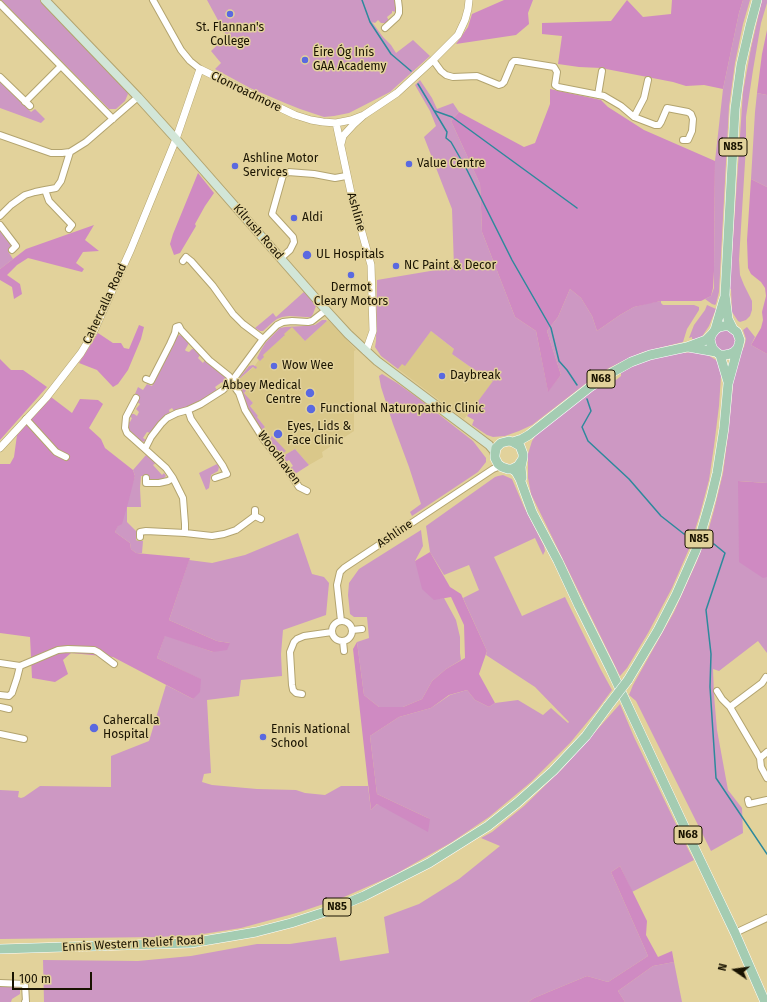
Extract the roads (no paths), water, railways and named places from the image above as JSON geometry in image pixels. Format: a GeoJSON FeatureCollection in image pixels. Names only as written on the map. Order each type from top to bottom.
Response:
{"type":"FeatureCollection","features":[{"type":"Feature","properties":{"kind":"main road","name":"Kilrush Road"},"geometry":{"type":"LineString","coordinates":[[44,0],[138,97],[348,334],[377,361],[489,445],[494,451],[496,463]]}},
{"type":"Feature","properties":{"kind":"main road","name":"N85"},"geometry":{"type":"LineString","coordinates":[[738,348],[739,336],[728,319],[725,295],[735,109],[741,65],[757,0]]}},
{"type":"Feature","properties":{"kind":"main road","name":"N85"},"geometry":{"type":"LineString","coordinates":[[718,353],[713,349],[710,339],[725,295]]}},
{"type":"Feature","properties":{"kind":"main road"},"geometry":{"type":"LineString","coordinates":[[713,332],[719,327],[729,326],[733,328]]}},
{"type":"Feature","properties":{"kind":"main road","name":"N68"},"geometry":{"type":"LineString","coordinates":[[501,443],[509,441],[513,442],[529,435],[590,387],[631,362],[650,355],[687,347],[706,340],[713,332]]}},
{"type":"Feature","properties":{"kind":"main road","name":"N68"},"geometry":{"type":"LineString","coordinates":[[687,347],[718,353]]}},
{"type":"Feature","properties":{"kind":"main road"},"geometry":{"type":"LineString","coordinates":[[718,353],[725,355],[730,354],[738,348]]}},
{"type":"Feature","properties":{"kind":"main road","name":"Ennis Western Relief Road"},"geometry":{"type":"LineString","coordinates":[[0,948],[191,943],[249,933],[291,922],[328,911],[364,896],[429,863],[488,826],[517,803],[553,771],[586,736],[628,680],[651,642],[676,595],[696,550],[711,498],[724,428],[728,384],[738,348]]}},
{"type":"Feature","properties":{"kind":"main road","name":"Ennis Western Relief Road"},"geometry":{"type":"LineString","coordinates":[[718,353],[728,384]]}},
{"type":"Feature","properties":{"kind":"main road","name":"N68"},"geometry":{"type":"LineString","coordinates":[[523,487],[521,467],[522,457],[524,442],[529,435]]}},
{"type":"Feature","properties":{"kind":"main road"},"geometry":{"type":"LineString","coordinates":[[501,443],[496,448],[496,463],[508,469],[512,469],[518,466],[522,457],[520,446],[513,442]]}},
{"type":"Feature","properties":{"kind":"main road"},"geometry":{"type":"LineString","coordinates":[[489,445],[501,443]]}},
{"type":"Feature","properties":{"kind":"main road","name":"N68"},"geometry":{"type":"LineString","coordinates":[[512,469],[516,472],[532,512],[558,561],[611,670],[735,933],[765,1002]]}},
{"type":"Feature","properties":{"kind":"street"},"geometry":{"type":"LineString","coordinates":[[153,0],[181,50],[190,61],[200,69]]}},
{"type":"Feature","properties":{"kind":"street"},"geometry":{"type":"LineString","coordinates":[[385,28],[397,17],[399,13],[398,0]]}},
{"type":"Feature","properties":{"kind":"street"},"geometry":{"type":"LineString","coordinates":[[340,145],[343,136],[354,124],[364,115],[397,93],[458,35],[465,20],[469,0]]}},
{"type":"Feature","properties":{"kind":"street"},"geometry":{"type":"LineString","coordinates":[[0,4],[113,119]]}},
{"type":"Feature","properties":{"kind":"street"},"geometry":{"type":"LineString","coordinates":[[433,60],[446,75],[453,77],[477,76],[499,84],[504,82],[514,61],[554,67],[556,72],[555,85],[558,87],[604,96],[634,116],[655,125],[659,125],[667,108],[688,112],[691,114],[693,119],[692,131],[688,140],[683,140]]}},
{"type":"Feature","properties":{"kind":"street"},"geometry":{"type":"LineString","coordinates":[[0,77],[27,104],[61,66]]}},
{"type":"Feature","properties":{"kind":"street","name":"Clonroadmore"},"geometry":{"type":"LineString","coordinates":[[176,139],[200,69],[295,115],[323,122],[336,123],[351,120],[364,115]]}},
{"type":"Feature","properties":{"kind":"street"},"geometry":{"type":"LineString","coordinates":[[598,95],[602,71]]}},
{"type":"Feature","properties":{"kind":"street"},"geometry":{"type":"LineString","coordinates":[[634,116],[644,98],[648,80]]}},
{"type":"Feature","properties":{"kind":"street"},"geometry":{"type":"LineString","coordinates":[[0,135],[51,153],[70,152],[86,142],[138,97]]}},
{"type":"Feature","properties":{"kind":"street","name":"Ashline"},"geometry":{"type":"LineString","coordinates":[[336,123],[346,176],[371,266],[373,331],[366,351]]}},
{"type":"Feature","properties":{"kind":"street","name":"Cahercalla Road"},"geometry":{"type":"LineString","coordinates":[[0,448],[46,398],[81,353],[93,333],[131,249],[176,139]]}},
{"type":"Feature","properties":{"kind":"street"},"geometry":{"type":"LineString","coordinates":[[0,216],[11,205],[25,195],[56,188],[61,181],[70,152]]}},
{"type":"Feature","properties":{"kind":"street"},"geometry":{"type":"LineString","coordinates":[[281,258],[290,250],[294,242],[293,237],[272,214],[283,175],[288,172],[314,174],[335,178],[346,176]]}},
{"type":"Feature","properties":{"kind":"street"},"geometry":{"type":"LineString","coordinates":[[45,190],[49,201],[72,224],[69,229]]}},
{"type":"Feature","properties":{"kind":"street"},"geometry":{"type":"LineString","coordinates":[[0,225],[16,246],[12,250]]}},
{"type":"Feature","properties":{"kind":"street"},"geometry":{"type":"LineString","coordinates":[[183,261],[186,257],[192,260],[233,314],[243,324],[263,339]]}},
{"type":"Feature","properties":{"kind":"street"},"geometry":{"type":"LineString","coordinates":[[145,448],[151,437],[167,418],[213,398],[223,390],[232,381],[263,339],[276,325],[283,322],[292,321],[312,321],[326,310]]}},
{"type":"Feature","properties":{"kind":"street","name":"Woodhaven"},"geometry":{"type":"LineString","coordinates":[[146,379],[151,381],[170,344],[176,327],[179,326],[186,336],[209,360],[230,376],[239,392],[245,410],[264,440],[288,470],[299,487],[306,491]]}},
{"type":"Feature","properties":{"kind":"street"},"geometry":{"type":"LineString","coordinates":[[136,398],[133,410],[126,417],[125,424],[127,433],[166,468],[173,478],[183,498],[185,533]]}},
{"type":"Feature","properties":{"kind":"street"},"geometry":{"type":"LineString","coordinates":[[188,410],[191,419],[224,466],[227,474],[215,478]]}},
{"type":"Feature","properties":{"kind":"street"},"geometry":{"type":"LineString","coordinates":[[26,420],[56,452],[66,456]]}},
{"type":"Feature","properties":{"kind":"street","name":"Ashline"},"geometry":{"type":"LineString","coordinates":[[341,621],[337,585],[340,572],[496,463]]}},
{"type":"Feature","properties":{"kind":"street"},"geometry":{"type":"LineString","coordinates":[[146,478],[146,483],[159,483],[173,478]]}},
{"type":"Feature","properties":{"kind":"street"},"geometry":{"type":"LineString","coordinates":[[140,537],[140,532],[146,531],[212,536],[224,534],[236,530],[257,515]]}},
{"type":"Feature","properties":{"kind":"street"},"geometry":{"type":"LineString","coordinates":[[341,621],[348,624],[352,630],[351,634],[346,640],[338,641],[332,632],[332,628],[341,621]]}},
{"type":"Feature","properties":{"kind":"street"},"geometry":{"type":"LineString","coordinates":[[352,630],[362,629]]}},
{"type":"Feature","properties":{"kind":"street"},"geometry":{"type":"LineString","coordinates":[[302,694],[296,693],[293,690],[292,685],[290,652],[294,642],[304,636],[332,632]]}},
{"type":"Feature","properties":{"kind":"street"},"geometry":{"type":"LineString","coordinates":[[343,641],[344,652]]}},
{"type":"Feature","properties":{"kind":"street"},"geometry":{"type":"LineString","coordinates":[[0,663],[20,666],[64,649],[94,650],[114,664]]}},
{"type":"Feature","properties":{"kind":"street"},"geometry":{"type":"LineString","coordinates":[[0,695],[9,696],[12,693],[20,666]]}},
{"type":"Feature","properties":{"kind":"street"},"geometry":{"type":"LineString","coordinates":[[730,707],[762,683],[766,677]]}},
{"type":"Feature","properties":{"kind":"street"},"geometry":{"type":"LineString","coordinates":[[717,691],[730,707],[760,758],[761,767],[767,778]]}},
{"type":"Feature","properties":{"kind":"street"},"geometry":{"type":"LineString","coordinates":[[0,707],[9,709]]}},
{"type":"Feature","properties":{"kind":"street"},"geometry":{"type":"LineString","coordinates":[[0,734],[24,739]]}},
{"type":"Feature","properties":{"kind":"street"},"geometry":{"type":"LineString","coordinates":[[760,758],[767,752]]}},
{"type":"Feature","properties":{"kind":"street"},"geometry":{"type":"LineString","coordinates":[[748,800],[749,804],[767,800]]}},
{"type":"Feature","properties":{"kind":"street"},"geometry":{"type":"LineString","coordinates":[[735,933],[767,918]]}},
{"type":"Feature","properties":{"kind":"street"},"geometry":{"type":"LineString","coordinates":[[0,983],[25,984],[25,1002]]}},
{"type":"Feature","properties":{"kind":"waterway"},"geometry":{"type":"LineString","coordinates":[[362,0],[370,22],[391,54],[411,71]]}},
{"type":"Feature","properties":{"kind":"waterway"},"geometry":{"type":"LineString","coordinates":[[418,84],[447,132],[446,138],[451,142],[467,170],[512,260],[551,328],[559,361],[577,385]]}},
{"type":"Feature","properties":{"kind":"waterway"},"geometry":{"type":"LineString","coordinates":[[435,111],[452,117],[577,208]]}},
{"type":"Feature","properties":{"kind":"waterway"},"geometry":{"type":"LineString","coordinates":[[587,399],[591,411],[582,427],[588,441],[629,479],[661,516],[684,534]]}},
{"type":"Feature","properties":{"kind":"waterway"},"geometry":{"type":"LineString","coordinates":[[714,544],[725,553],[706,610],[711,654],[710,687],[716,778],[767,854]]}},
{"type":"Feature","properties":{"kind":"place","name":"St. Flannan's College"},"geometry":{"type":"Point","coordinates":[230,14]}},
{"type":"Feature","properties":{"kind":"place","name":"Éire Óg Inís GAA Academy"},"geometry":{"type":"Point","coordinates":[305,60]}},
{"type":"Feature","properties":{"kind":"place","name":"Value Centre"},"geometry":{"type":"Point","coordinates":[409,164]}},
{"type":"Feature","properties":{"kind":"place","name":"Ashline Motor Services"},"geometry":{"type":"Point","coordinates":[235,166]}},
{"type":"Feature","properties":{"kind":"place","name":"Aldi"},"geometry":{"type":"Point","coordinates":[294,218]}},
{"type":"Feature","properties":{"kind":"place","name":"UL Hospitals"},"geometry":{"type":"Point","coordinates":[307,255]}},
{"type":"Feature","properties":{"kind":"place","name":"NC Paint & Decor"},"geometry":{"type":"Point","coordinates":[396,266]}},
{"type":"Feature","properties":{"kind":"place","name":"Dermot Cleary Motors"},"geometry":{"type":"Point","coordinates":[351,275]}},
{"type":"Feature","properties":{"kind":"place","name":"Wow Wee"},"geometry":{"type":"Point","coordinates":[274,366]}},
{"type":"Feature","properties":{"kind":"place","name":"Daybreak"},"geometry":{"type":"Point","coordinates":[442,376]}},
{"type":"Feature","properties":{"kind":"place","name":"Abbey Medical Centre"},"geometry":{"type":"Point","coordinates":[310,393]}},
{"type":"Feature","properties":{"kind":"place","name":"Functional Naturopathic Clinic"},"geometry":{"type":"Point","coordinates":[311,409]}},
{"type":"Feature","properties":{"kind":"place","name":"Eyes, Lids & Face Clinic"},"geometry":{"type":"Point","coordinates":[278,434]}},
{"type":"Feature","properties":{"kind":"place","name":"Cahercalla Hospital"},"geometry":{"type":"Point","coordinates":[94,728]}},
{"type":"Feature","properties":{"kind":"place","name":"Ennis National School"},"geometry":{"type":"Point","coordinates":[263,737]}}]}
